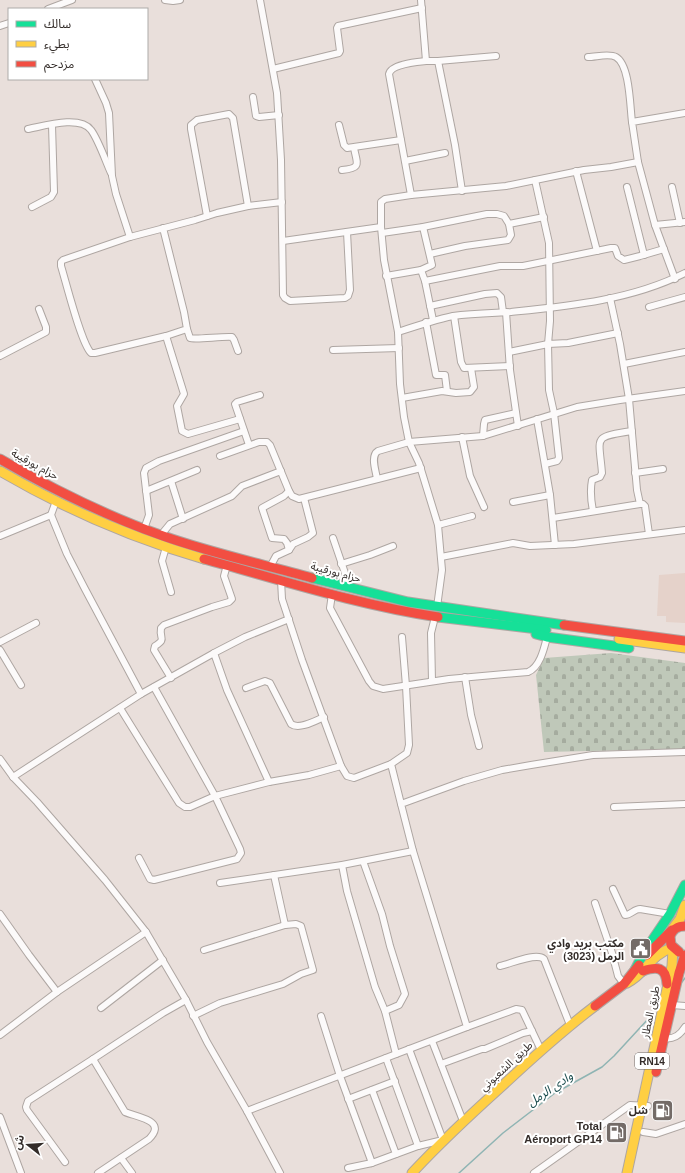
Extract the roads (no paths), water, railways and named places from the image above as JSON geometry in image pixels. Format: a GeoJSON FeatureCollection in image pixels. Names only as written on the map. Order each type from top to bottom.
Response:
{"type":"FeatureCollection","features":[{"type":"Feature","properties":{"kind":"main road","name":"حزام بورقيبة"},"geometry":{"type":"LineString","coordinates":[[0,459],[84,504],[144,529],[270,567],[401,600],[508,621],[636,638],[685,648]]}},
{"type":"Feature","properties":{"kind":"main road","name":"حزام بورقيبة"},"geometry":{"type":"LineString","coordinates":[[0,471],[56,501],[116,529],[166,547],[280,580],[397,610],[435,617],[508,621]]}},
{"type":"Feature","properties":{"kind":"main road"},"geometry":{"type":"LineString","coordinates":[[508,621],[556,618],[685,634]]}},
{"type":"Feature","properties":{"kind":"main road"},"geometry":{"type":"LineString","coordinates":[[508,621],[547,637],[685,656]]}},
{"type":"Feature","properties":{"kind":"main road","name":"حزام بورقيبة"},"geometry":{"type":"LineString","coordinates":[[636,638],[685,641]]}},
{"type":"Feature","properties":{"kind":"main road"},"geometry":{"type":"LineString","coordinates":[[667,990],[667,976],[662,970],[655,968],[639,971],[643,954],[670,914],[685,885]]}},
{"type":"Feature","properties":{"kind":"main road","name":"RN14"},"geometry":{"type":"LineString","coordinates":[[673,948],[669,939],[673,929],[680,919],[685,905]]}},
{"type":"Feature","properties":{"kind":"main road"},"geometry":{"type":"LineString","coordinates":[[673,929],[681,925],[685,926]]}},
{"type":"Feature","properties":{"kind":"main road","name":"طريق الشعبوني"},"geometry":{"type":"LineString","coordinates":[[412,1173],[443,1140],[541,1050],[624,984],[635,979],[654,947],[673,929]]}},
{"type":"Feature","properties":{"kind":"main road"},"geometry":{"type":"LineString","coordinates":[[673,948],[680,952],[685,952]]}},
{"type":"Feature","properties":{"kind":"main road","name":"طريق الشعبوني"},"geometry":{"type":"LineString","coordinates":[[639,971],[658,953],[673,948]]}},
{"type":"Feature","properties":{"kind":"main road","name":"طريق المطار"},"geometry":{"type":"LineString","coordinates":[[634,1173],[643,1132],[645,1106],[672,966],[673,948]]}},
{"type":"Feature","properties":{"kind":"main road","name":"طريق المطار"},"geometry":{"type":"LineString","coordinates":[[627,1173],[685,955]]}},
{"type":"Feature","properties":{"kind":"street"},"geometry":{"type":"LineString","coordinates":[[53,8],[64,6],[72,0]]}},
{"type":"Feature","properties":{"kind":"street"},"geometry":{"type":"LineString","coordinates":[[165,0],[180,0]]}},
{"type":"Feature","properties":{"kind":"street"},"geometry":{"type":"LineString","coordinates":[[260,0],[278,93],[282,160],[284,241],[283,295],[285,298],[290,301],[345,298],[348,296],[350,290],[347,232]]}},
{"type":"Feature","properties":{"kind":"street"},"geometry":{"type":"LineString","coordinates":[[421,0],[426,61]]}},
{"type":"Feature","properties":{"kind":"street"},"geometry":{"type":"LineString","coordinates":[[273,69],[340,54],[338,26],[422,8]]}},
{"type":"Feature","properties":{"kind":"street"},"geometry":{"type":"LineString","coordinates":[[411,195],[389,72],[392,68],[426,61],[496,56]]}},
{"type":"Feature","properties":{"kind":"street"},"geometry":{"type":"LineString","coordinates":[[588,57],[611,56],[617,58],[621,62],[626,73],[638,162],[655,225],[675,278]]}},
{"type":"Feature","properties":{"kind":"street"},"geometry":{"type":"LineString","coordinates":[[438,61],[455,145],[462,191]]}},
{"type":"Feature","properties":{"kind":"street"},"geometry":{"type":"LineString","coordinates":[[95,80],[109,113],[112,176],[116,194],[130,237]]}},
{"type":"Feature","properties":{"kind":"street"},"geometry":{"type":"LineString","coordinates":[[253,97],[256,116],[279,115]]}},
{"type":"Feature","properties":{"kind":"street"},"geometry":{"type":"LineString","coordinates":[[632,122],[685,113]]}},
{"type":"Feature","properties":{"kind":"street"},"geometry":{"type":"LineString","coordinates":[[207,216],[190,129],[191,125],[197,120],[229,114],[234,118],[248,206]]}},
{"type":"Feature","properties":{"kind":"street"},"geometry":{"type":"LineString","coordinates":[[28,129],[65,122],[83,124],[92,130],[112,176]]}},
{"type":"Feature","properties":{"kind":"street"},"geometry":{"type":"LineString","coordinates":[[32,207],[51,197],[54,192],[52,125]]}},
{"type":"Feature","properties":{"kind":"street"},"geometry":{"type":"LineString","coordinates":[[339,125],[345,147],[349,149],[401,140]]}},
{"type":"Feature","properties":{"kind":"street"},"geometry":{"type":"LineString","coordinates":[[342,170],[354,169],[356,167],[357,164],[354,148]]}},
{"type":"Feature","properties":{"kind":"street"},"geometry":{"type":"LineString","coordinates":[[405,161],[445,153]]}},
{"type":"Feature","properties":{"kind":"street"},"geometry":{"type":"LineString","coordinates":[[437,607],[442,579],[438,525],[418,458],[409,442],[402,398],[398,332],[386,276],[381,204],[383,200],[411,195],[506,186],[576,171],[638,162]]}},
{"type":"Feature","properties":{"kind":"street"},"geometry":{"type":"LineString","coordinates":[[576,171],[598,251]]}},
{"type":"Feature","properties":{"kind":"street"},"geometry":{"type":"LineString","coordinates":[[535,180],[548,235],[550,260],[550,321],[548,344],[549,390],[554,413],[560,458],[558,461],[545,464]]}},
{"type":"Feature","properties":{"kind":"street"},"geometry":{"type":"LineString","coordinates":[[627,187],[644,255]]}},
{"type":"Feature","properties":{"kind":"street"},"geometry":{"type":"LineString","coordinates":[[655,225],[682,223],[672,187]]}},
{"type":"Feature","properties":{"kind":"street"},"geometry":{"type":"LineString","coordinates":[[187,329],[166,336],[95,353],[91,352],[86,345],[74,311],[61,262],[130,237],[207,216],[248,206],[282,202]]}},
{"type":"Feature","properties":{"kind":"street"},"geometry":{"type":"LineString","coordinates":[[284,241],[347,232],[424,227],[492,214],[504,216],[509,224],[511,235],[508,240],[464,246],[430,254]]}},
{"type":"Feature","properties":{"kind":"street"},"geometry":{"type":"LineString","coordinates":[[509,224],[544,217]]}},
{"type":"Feature","properties":{"kind":"street"},"geometry":{"type":"LineString","coordinates":[[386,276],[421,270],[432,265],[424,227]]}},
{"type":"Feature","properties":{"kind":"street"},"geometry":{"type":"LineString","coordinates":[[163,228],[190,338],[232,337],[238,351]]}},
{"type":"Feature","properties":{"kind":"street"},"geometry":{"type":"LineString","coordinates":[[425,281],[500,266],[519,267],[615,248],[618,256],[624,260],[664,249]]}},
{"type":"Feature","properties":{"kind":"street"},"geometry":{"type":"LineString","coordinates":[[421,270],[425,281],[433,320]]}},
{"type":"Feature","properties":{"kind":"street"},"geometry":{"type":"LineString","coordinates":[[398,332],[426,322],[454,316],[549,307],[610,298],[655,286],[685,273]]}},
{"type":"Feature","properties":{"kind":"street"},"geometry":{"type":"LineString","coordinates":[[430,306],[485,294],[498,293],[505,312],[518,426]]}},
{"type":"Feature","properties":{"kind":"street"},"geometry":{"type":"LineString","coordinates":[[649,307],[685,297]]}},
{"type":"Feature","properties":{"kind":"street"},"geometry":{"type":"LineString","coordinates":[[610,298],[624,364],[640,504]]}},
{"type":"Feature","properties":{"kind":"street"},"geometry":{"type":"LineString","coordinates":[[0,356],[46,332],[46,327],[39,310]]}},
{"type":"Feature","properties":{"kind":"street"},"geometry":{"type":"LineString","coordinates":[[454,316],[462,366],[466,368],[510,366]]}},
{"type":"Feature","properties":{"kind":"street"},"geometry":{"type":"LineString","coordinates":[[426,322],[436,375],[445,375],[447,391]]}},
{"type":"Feature","properties":{"kind":"street"},"geometry":{"type":"LineString","coordinates":[[509,352],[548,344],[568,343],[618,333]]}},
{"type":"Feature","properties":{"kind":"street"},"geometry":{"type":"LineString","coordinates":[[166,336],[184,394],[177,406],[183,433],[188,434],[240,419]]}},
{"type":"Feature","properties":{"kind":"street"},"geometry":{"type":"LineString","coordinates":[[333,350],[399,348]]}},
{"type":"Feature","properties":{"kind":"street"},"geometry":{"type":"LineString","coordinates":[[624,364],[685,352]]}},
{"type":"Feature","properties":{"kind":"street"},"geometry":{"type":"LineString","coordinates":[[402,398],[447,391],[456,393],[470,392],[473,390],[471,368]]}},
{"type":"Feature","properties":{"kind":"street"},"geometry":{"type":"LineString","coordinates":[[377,479],[374,457],[375,453],[409,442],[483,436],[577,407],[685,391]]}},
{"type":"Feature","properties":{"kind":"street"},"geometry":{"type":"LineString","coordinates":[[249,445],[235,403],[260,395]]}},
{"type":"Feature","properties":{"kind":"street"},"geometry":{"type":"LineString","coordinates":[[483,436],[485,420],[516,413]]}},
{"type":"Feature","properties":{"kind":"street"},"geometry":{"type":"LineString","coordinates":[[537,419],[550,495],[555,545]]}},
{"type":"Feature","properties":{"kind":"street"},"geometry":{"type":"LineString","coordinates":[[593,512],[591,498],[592,480],[600,477],[602,473],[599,448],[600,441],[609,434],[632,430]]}},
{"type":"Feature","properties":{"kind":"street"},"geometry":{"type":"LineString","coordinates":[[144,529],[149,515],[144,473],[146,468],[175,455],[244,431]]}},
{"type":"Feature","properties":{"kind":"street"},"geometry":{"type":"LineString","coordinates":[[462,437],[470,476],[484,507]]}},
{"type":"Feature","properties":{"kind":"street"},"geometry":{"type":"LineString","coordinates":[[220,456],[261,441],[267,442],[270,445],[289,491],[295,498],[304,498],[421,468]]}},
{"type":"Feature","properties":{"kind":"street"},"geometry":{"type":"LineString","coordinates":[[636,473],[663,469]]}},
{"type":"Feature","properties":{"kind":"street"},"geometry":{"type":"LineString","coordinates":[[146,491],[197,470]]}},
{"type":"Feature","properties":{"kind":"street"},"geometry":{"type":"LineString","coordinates":[[161,535],[170,524],[232,496],[242,486],[281,471]]}},
{"type":"Feature","properties":{"kind":"street"},"geometry":{"type":"LineString","coordinates":[[171,481],[183,519]]}},
{"type":"Feature","properties":{"kind":"street"},"geometry":{"type":"LineString","coordinates":[[289,491],[284,496],[262,508],[272,538],[284,539],[289,550]]}},
{"type":"Feature","properties":{"kind":"street"},"geometry":{"type":"LineString","coordinates":[[512,502],[550,495]]}},
{"type":"Feature","properties":{"kind":"street"},"geometry":{"type":"LineString","coordinates":[[270,567],[276,556],[289,550],[293,544],[313,533],[304,498]]}},
{"type":"Feature","properties":{"kind":"street"},"geometry":{"type":"LineString","coordinates":[[56,501],[51,515],[67,554],[141,694]]}},
{"type":"Feature","properties":{"kind":"street"},"geometry":{"type":"LineString","coordinates":[[553,518],[644,504],[649,534]]}},
{"type":"Feature","properties":{"kind":"street"},"geometry":{"type":"LineString","coordinates":[[0,536],[51,515]]}},
{"type":"Feature","properties":{"kind":"street"},"geometry":{"type":"LineString","coordinates":[[438,525],[472,516]]}},
{"type":"Feature","properties":{"kind":"street"},"geometry":{"type":"LineString","coordinates":[[441,557],[513,543],[530,546],[555,545],[685,530]]}},
{"type":"Feature","properties":{"kind":"street"},"geometry":{"type":"LineString","coordinates":[[333,538],[347,579],[346,587]]}},
{"type":"Feature","properties":{"kind":"street"},"geometry":{"type":"LineString","coordinates":[[341,564],[394,546]]}},
{"type":"Feature","properties":{"kind":"street"},"geometry":{"type":"LineString","coordinates":[[166,547],[162,561],[171,592]]}},
{"type":"Feature","properties":{"kind":"street"},"geometry":{"type":"LineString","coordinates":[[171,678],[154,650],[155,646],[163,640],[161,628],[164,625],[205,609],[229,602],[232,599],[224,576],[227,565]]}},
{"type":"Feature","properties":{"kind":"street"},"geometry":{"type":"LineString","coordinates":[[280,580],[282,599],[302,660],[341,766],[347,776],[354,778],[392,764],[405,756],[409,749],[402,637]]}},
{"type":"Feature","properties":{"kind":"street"},"geometry":{"type":"LineString","coordinates":[[332,594],[330,608],[369,681],[373,686],[378,688],[406,686],[465,677],[524,673],[532,670],[536,666],[544,650],[547,637]]}},
{"type":"Feature","properties":{"kind":"street"},"geometry":{"type":"LineString","coordinates":[[432,681],[431,633],[435,617]]}},
{"type":"Feature","properties":{"kind":"street"},"geometry":{"type":"LineString","coordinates":[[12,777],[141,694],[245,636],[288,618]]}},
{"type":"Feature","properties":{"kind":"street"},"geometry":{"type":"LineString","coordinates":[[0,642],[36,623]]}},
{"type":"Feature","properties":{"kind":"street"},"geometry":{"type":"LineString","coordinates":[[0,650],[21,685]]}},
{"type":"Feature","properties":{"kind":"street"},"geometry":{"type":"LineString","coordinates":[[214,653],[227,690],[269,782]]}},
{"type":"Feature","properties":{"kind":"street"},"geometry":{"type":"LineString","coordinates":[[465,677],[470,711],[479,746]]}},
{"type":"Feature","properties":{"kind":"street"},"geometry":{"type":"LineString","coordinates":[[246,688],[265,681],[270,683],[293,726],[299,726],[324,717]]}},
{"type":"Feature","properties":{"kind":"street"},"geometry":{"type":"LineString","coordinates":[[139,858],[150,879],[154,880],[237,859],[241,853],[215,796],[154,687]]}},
{"type":"Feature","properties":{"kind":"street"},"geometry":{"type":"LineString","coordinates":[[120,708],[179,803],[185,807],[190,807],[215,796],[269,782],[309,775],[341,766]]}},
{"type":"Feature","properties":{"kind":"street"},"geometry":{"type":"LineString","coordinates":[[401,804],[464,781],[531,764],[593,755],[685,752]]}},
{"type":"Feature","properties":{"kind":"street"},"geometry":{"type":"LineString","coordinates":[[0,759],[12,777],[37,802],[105,880],[146,932],[186,1000],[193,1016],[247,1112],[279,1173]]}},
{"type":"Feature","properties":{"kind":"street"},"geometry":{"type":"LineString","coordinates":[[392,764],[413,851],[467,1027]]}},
{"type":"Feature","properties":{"kind":"street"},"geometry":{"type":"LineString","coordinates":[[614,807],[685,804]]}},
{"type":"Feature","properties":{"kind":"street"},"geometry":{"type":"LineString","coordinates":[[220,883],[363,861],[413,851]]}},
{"type":"Feature","properties":{"kind":"street"},"geometry":{"type":"LineString","coordinates":[[363,861],[382,914],[405,994],[399,1005],[386,1011]]}},
{"type":"Feature","properties":{"kind":"street"},"geometry":{"type":"LineString","coordinates":[[342,864],[347,891],[369,968],[386,1011],[396,1054]]}},
{"type":"Feature","properties":{"kind":"street"},"geometry":{"type":"LineString","coordinates":[[274,875],[285,925]]}},
{"type":"Feature","properties":{"kind":"street"},"geometry":{"type":"LineString","coordinates":[[613,889],[625,915],[628,915],[637,909],[670,914]]}},
{"type":"Feature","properties":{"kind":"street"},"geometry":{"type":"LineString","coordinates":[[595,903],[618,976],[624,984]]}},
{"type":"Feature","properties":{"kind":"street"},"geometry":{"type":"LineString","coordinates":[[0,914],[57,992]]}},
{"type":"Feature","properties":{"kind":"street"},"geometry":{"type":"LineString","coordinates":[[193,1016],[234,998],[283,984],[301,974],[313,970],[301,926],[296,924],[285,925],[204,950]]}},
{"type":"Feature","properties":{"kind":"street"},"geometry":{"type":"LineString","coordinates":[[0,1035],[57,992],[146,932]]}},
{"type":"Feature","properties":{"kind":"street"},"geometry":{"type":"LineString","coordinates":[[500,966],[541,956],[544,959],[570,1026]]}},
{"type":"Feature","properties":{"kind":"street"},"geometry":{"type":"LineString","coordinates":[[101,1008],[163,960]]}},
{"type":"Feature","properties":{"kind":"street"},"geometry":{"type":"LineString","coordinates":[[65,1162],[27,1110],[28,1101],[163,1013],[186,1000]]}},
{"type":"Feature","properties":{"kind":"street"},"geometry":{"type":"LineString","coordinates":[[672,1004],[685,1006]]}},
{"type":"Feature","properties":{"kind":"street"},"geometry":{"type":"LineString","coordinates":[[247,1112],[516,1009],[522,1010],[541,1050]]}},
{"type":"Feature","properties":{"kind":"street"},"geometry":{"type":"LineString","coordinates":[[322,1016],[340,1076],[372,1163]]}},
{"type":"Feature","properties":{"kind":"street"},"geometry":{"type":"LineString","coordinates":[[664,1038],[670,1039],[678,1036],[685,1027]]}},
{"type":"Feature","properties":{"kind":"street"},"geometry":{"type":"LineString","coordinates":[[441,1064],[532,1031]]}},
{"type":"Feature","properties":{"kind":"street"},"geometry":{"type":"LineString","coordinates":[[432,1040],[463,1121]]}},
{"type":"Feature","properties":{"kind":"street"},"geometry":{"type":"LineString","coordinates":[[348,1168],[372,1163],[418,1146],[443,1140],[410,1049]]}},
{"type":"Feature","properties":{"kind":"street"},"geometry":{"type":"LineString","coordinates":[[386,1058],[418,1146]]}},
{"type":"Feature","properties":{"kind":"street"},"geometry":{"type":"LineString","coordinates":[[93,1059],[125,1112],[150,1120],[154,1126],[153,1135],[149,1139],[98,1173]]}},
{"type":"Feature","properties":{"kind":"street"},"geometry":{"type":"LineString","coordinates":[[348,1098],[395,1081]]}},
{"type":"Feature","properties":{"kind":"street"},"geometry":{"type":"LineString","coordinates":[[372,1090],[396,1154]]}},
{"type":"Feature","properties":{"kind":"street"},"geometry":{"type":"LineString","coordinates":[[534,1173],[630,1105],[645,1106]]}},
{"type":"Feature","properties":{"kind":"street"},"geometry":{"type":"LineString","coordinates":[[0,1117],[21,1173]]}},
{"type":"Feature","properties":{"kind":"street"},"geometry":{"type":"LineString","coordinates":[[643,1132],[656,1134],[685,1124]]}},
{"type":"Feature","properties":{"kind":"street"},"geometry":{"type":"LineString","coordinates":[[121,1158],[132,1173]]}},
{"type":"Feature","properties":{"kind":"waterway","name":"وادي الرمل"},"geometry":{"type":"LineString","coordinates":[[682,982],[685,978]]}},
{"type":"Feature","properties":{"kind":"waterway","name":"وادي الرمل"},"geometry":{"type":"LineString","coordinates":[[459,1173],[503,1133],[555,1093],[602,1067],[649,1018]]}},
{"type":"Feature","properties":{"kind":"place","name":"مكتب بريد وادي الرمل (3023)"},"geometry":{"type":"Point","coordinates":[640,949]}},
{"type":"Feature","properties":{"kind":"place","name":"شل"},"geometry":{"type":"Point","coordinates":[663,1110]}},
{"type":"Feature","properties":{"kind":"place","name":"Total Aéroport GP14"},"geometry":{"type":"Point","coordinates":[617,1132]}}]}
